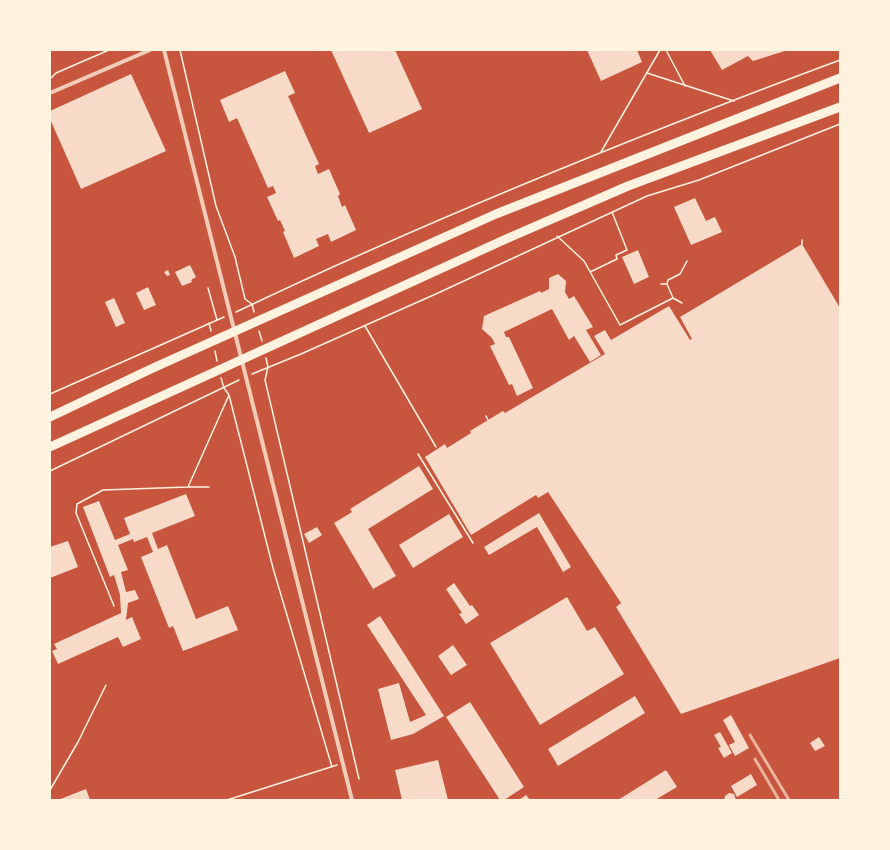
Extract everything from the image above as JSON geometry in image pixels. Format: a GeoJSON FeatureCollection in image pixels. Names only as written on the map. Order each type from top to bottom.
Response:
{"type":"FeatureCollection","features":[{"type":"Feature","properties":{"kind":"main road"},"geometry":{"type":"LineString","coordinates":[[50,417],[496,214],[840,78]]}},
{"type":"Feature","properties":{"kind":"main road"},"geometry":{"type":"LineString","coordinates":[[50,447],[628,186],[840,107]]}},
{"type":"Feature","properties":{"kind":"street"},"geometry":{"type":"LineString","coordinates":[[50,92],[150,50]]}},
{"type":"Feature","properties":{"kind":"street"},"geometry":{"type":"LineString","coordinates":[[164,50],[352,800]]}},
{"type":"Feature","properties":{"kind":"path"},"geometry":{"type":"LineString","coordinates":[[50,79],[56,73],[109,50]]}},
{"type":"Feature","properties":{"kind":"path"},"geometry":{"type":"LineString","coordinates":[[180,50],[216,206],[235,257],[246,299],[252,304]]}},
{"type":"Feature","properties":{"kind":"path"},"geometry":{"type":"LineString","coordinates":[[600,153],[660,50]]}},
{"type":"Feature","properties":{"kind":"path"},"geometry":{"type":"LineString","coordinates":[[666,50],[685,86]]}},
{"type":"Feature","properties":{"kind":"path"},"geometry":{"type":"LineString","coordinates":[[50,394],[475,204],[600,153],[840,60]]}},
{"type":"Feature","properties":{"kind":"path"},"geometry":{"type":"LineString","coordinates":[[647,73],[734,101]]}},
{"type":"Feature","properties":{"kind":"path"},"geometry":{"type":"LineString","coordinates":[[50,471],[224,388],[246,376],[365,326],[557,236],[647,196],[699,180],[840,124]]}},
{"type":"Feature","properties":{"kind":"path"},"geometry":{"type":"LineString","coordinates":[[590,272],[617,259],[616,255],[628,250],[612,212]]}},
{"type":"Feature","properties":{"kind":"path"},"geometry":{"type":"LineString","coordinates":[[557,236],[584,261],[620,325],[673,298]]}},
{"type":"Feature","properties":{"kind":"path"},"geometry":{"type":"LineString","coordinates":[[667,284],[668,280],[680,274],[687,261]]}},
{"type":"Feature","properties":{"kind":"path"},"geometry":{"type":"LineString","coordinates":[[660,284],[667,284]]}},
{"type":"Feature","properties":{"kind":"path"},"geometry":{"type":"LineString","coordinates":[[667,284],[673,298],[682,303]]}},
{"type":"Feature","properties":{"kind":"path"},"geometry":{"type":"LineString","coordinates":[[208,288],[217,320]]}},
{"type":"Feature","properties":{"kind":"path"},"geometry":{"type":"LineString","coordinates":[[209,324],[219,370],[224,388],[229,395],[273,568],[332,767]]}},
{"type":"Feature","properties":{"kind":"path"},"geometry":{"type":"LineString","coordinates":[[365,326],[436,447]]}},
{"type":"Feature","properties":{"kind":"path"},"geometry":{"type":"LineString","coordinates":[[265,354],[268,367],[265,380],[359,779]]}},
{"type":"Feature","properties":{"kind":"path"},"geometry":{"type":"LineString","coordinates":[[188,487],[229,395]]}},
{"type":"Feature","properties":{"kind":"path"},"geometry":{"type":"LineString","coordinates":[[486,416],[488,420]]}},
{"type":"Feature","properties":{"kind":"path"},"geometry":{"type":"LineString","coordinates":[[418,454],[473,543]]}},
{"type":"Feature","properties":{"kind":"path"},"geometry":{"type":"LineString","coordinates":[[114,606],[76,513],[77,504],[103,490],[188,487],[209,488]]}},
{"type":"Feature","properties":{"kind":"path"},"geometry":{"type":"LineString","coordinates":[[50,790],[78,742],[106,685]]}},
{"type":"Feature","properties":{"kind":"path"},"geometry":{"type":"LineString","coordinates":[[227,800],[343,763]]}},
{"type":"Feature","properties":{"kind":"building"},"geometry":{"type":"Polygon","coordinates":[[[331,50],[395,50],[422,109],[369,133],[331,50]]]}},
{"type":"Feature","properties":{"kind":"building"},"geometry":{"type":"Polygon","coordinates":[[[587,50],[637,50],[642,62],[601,81],[587,50]]]}},
{"type":"Feature","properties":{"kind":"building"},"geometry":{"type":"Polygon","coordinates":[[[710,50],[788,50],[753,61],[748,56],[722,70],[710,50]]]}},
{"type":"Feature","properties":{"kind":"building"},"geometry":{"type":"Polygon","coordinates":[[[285,71],[295,93],[288,96],[319,164],[315,166],[318,174],[329,169],[340,194],[338,196],[342,207],[345,205],[356,230],[331,242],[328,234],[316,239],[319,246],[294,258],[283,232],[285,231],[280,220],[278,221],[267,197],[276,193],[273,186],[268,188],[237,118],[229,122],[220,100],[285,71]]]}},
{"type":"Feature","properties":{"kind":"building"},"geometry":{"type":"Polygon","coordinates":[[[131,74],[166,151],[81,189],[50,119],[50,111],[131,74]]]}},
{"type":"Feature","properties":{"kind":"building"},"geometry":{"type":"Polygon","coordinates":[[[695,198],[706,221],[715,217],[722,232],[691,245],[674,207],[695,198]]]}},
{"type":"Feature","properties":{"kind":"building"},"geometry":{"type":"Polygon","coordinates":[[[802,244],[840,308],[840,658],[681,714],[616,607],[621,603],[548,492],[538,498],[536,495],[471,535],[425,457],[445,444],[447,448],[471,433],[470,431],[503,411],[505,413],[605,354],[594,336],[605,330],[611,340],[669,306],[690,340],[692,339],[680,317],[802,244]]]}},
{"type":"Feature","properties":{"kind":"building"},"geometry":{"type":"Polygon","coordinates":[[[638,250],[649,277],[634,284],[622,257],[638,250]]]}},
{"type":"Feature","properties":{"kind":"building"},"geometry":{"type":"Polygon","coordinates":[[[190,265],[196,277],[191,280],[192,282],[182,286],[175,272],[190,265]]]}},
{"type":"Feature","properties":{"kind":"building"},"geometry":{"type":"Polygon","coordinates":[[[168,270],[170,275],[167,276],[164,272],[168,270]]]}},
{"type":"Feature","properties":{"kind":"building"},"geometry":{"type":"Polygon","coordinates":[[[558,274],[566,281],[565,292],[569,299],[574,296],[593,327],[586,330],[601,355],[590,362],[574,336],[569,340],[552,309],[504,332],[506,337],[509,337],[533,388],[517,396],[512,384],[509,385],[490,346],[495,344],[492,338],[482,329],[484,316],[540,291],[541,293],[549,289],[549,278],[558,274]]]}},
{"type":"Feature","properties":{"kind":"building"},"geometry":{"type":"Polygon","coordinates":[[[148,287],[156,305],[144,310],[136,293],[148,287]]]}},
{"type":"Feature","properties":{"kind":"building"},"geometry":{"type":"Polygon","coordinates":[[[114,298],[125,323],[116,327],[105,302],[114,298]]]}},
{"type":"Feature","properties":{"kind":"building"},"geometry":{"type":"Polygon","coordinates":[[[419,466],[433,489],[368,529],[396,576],[373,589],[334,523],[352,512],[350,509],[419,466]]]}},
{"type":"Feature","properties":{"kind":"building"},"geometry":{"type":"Polygon","coordinates":[[[186,494],[195,516],[152,533],[158,549],[167,545],[196,619],[228,606],[238,630],[183,651],[173,626],[169,628],[141,557],[153,552],[147,537],[134,542],[133,539],[118,545],[128,570],[121,572],[126,592],[135,590],[139,599],[128,603],[126,620],[132,617],[141,639],[123,647],[118,637],[58,664],[52,651],[57,649],[54,644],[121,613],[120,595],[114,575],[110,577],[83,507],[99,501],[115,540],[130,534],[124,518],[186,494]]]}},
{"type":"Feature","properties":{"kind":"building"},"geometry":{"type":"Polygon","coordinates":[[[539,513],[571,567],[563,572],[537,527],[489,555],[484,547],[539,513]]]}},
{"type":"Feature","properties":{"kind":"building"},"geometry":{"type":"Polygon","coordinates":[[[449,514],[463,537],[413,568],[399,545],[449,514]]]}},
{"type":"Feature","properties":{"kind":"building"},"geometry":{"type":"Polygon","coordinates":[[[317,527],[322,535],[309,543],[304,534],[317,527]]]}},
{"type":"Feature","properties":{"kind":"building"},"geometry":{"type":"Polygon","coordinates":[[[68,541],[78,567],[50,578],[50,547],[68,541]]]}},
{"type":"Feature","properties":{"kind":"building"},"geometry":{"type":"Polygon","coordinates":[[[454,583],[470,606],[472,605],[479,615],[466,624],[459,614],[462,613],[446,589],[454,583]]]}},
{"type":"Feature","properties":{"kind":"building"},"geometry":{"type":"Polygon","coordinates":[[[567,597],[587,631],[595,627],[624,674],[540,725],[490,643],[567,597]]]}},
{"type":"Feature","properties":{"kind":"building"},"geometry":{"type":"Polygon","coordinates":[[[380,616],[444,716],[413,734],[391,740],[378,689],[399,683],[410,722],[426,715],[367,625],[380,616]]]}},
{"type":"Feature","properties":{"kind":"building"},"geometry":{"type":"Polygon","coordinates":[[[453,645],[467,665],[451,675],[438,656],[453,645]]]}},
{"type":"Feature","properties":{"kind":"building"},"geometry":{"type":"Polygon","coordinates":[[[635,696],[645,713],[558,766],[548,749],[635,696]]]}},
{"type":"Feature","properties":{"kind":"building"},"geometry":{"type":"Polygon","coordinates":[[[470,702],[524,787],[504,800],[500,800],[446,717],[470,702]]]}},
{"type":"Feature","properties":{"kind":"building"},"geometry":{"type":"Polygon","coordinates":[[[731,715],[749,748],[735,756],[729,745],[735,742],[723,720],[731,715]]]}},
{"type":"Feature","properties":{"kind":"building"},"geometry":{"type":"Polygon","coordinates":[[[720,732],[732,753],[724,758],[718,748],[721,747],[714,735],[720,732]]]}},
{"type":"Feature","properties":{"kind":"building"},"geometry":{"type":"Polygon","coordinates":[[[819,737],[825,746],[815,751],[810,743],[819,737]]]}},
{"type":"Feature","properties":{"kind":"building"},"geometry":{"type":"Polygon","coordinates":[[[438,760],[448,800],[402,800],[395,770],[438,760]]]}},
{"type":"Feature","properties":{"kind":"building"},"geometry":{"type":"Polygon","coordinates":[[[666,770],[677,787],[655,800],[618,800],[666,770]]]}},
{"type":"Feature","properties":{"kind":"building"},"geometry":{"type":"Polygon","coordinates":[[[751,774],[757,785],[737,797],[731,786],[751,774]]]}},
{"type":"Feature","properties":{"kind":"building"},"geometry":{"type":"Polygon","coordinates":[[[86,789],[90,800],[58,800],[86,789]]]}},
{"type":"Feature","properties":{"kind":"building"},"geometry":{"type":"Polygon","coordinates":[[[729,793],[734,794],[736,800],[724,800],[725,796],[729,793]]]}},
{"type":"Feature","properties":{"kind":"building"},"geometry":{"type":"Polygon","coordinates":[[[526,795],[530,800],[519,800],[526,795]]]}},
{"type":"Feature","properties":{"kind":"railway"},"geometry":{"type":"LineString","coordinates":[[750,735],[789,800]]}},
{"type":"Feature","properties":{"kind":"railway"},"geometry":{"type":"LineString","coordinates":[[755,759],[779,800]]}}]}
